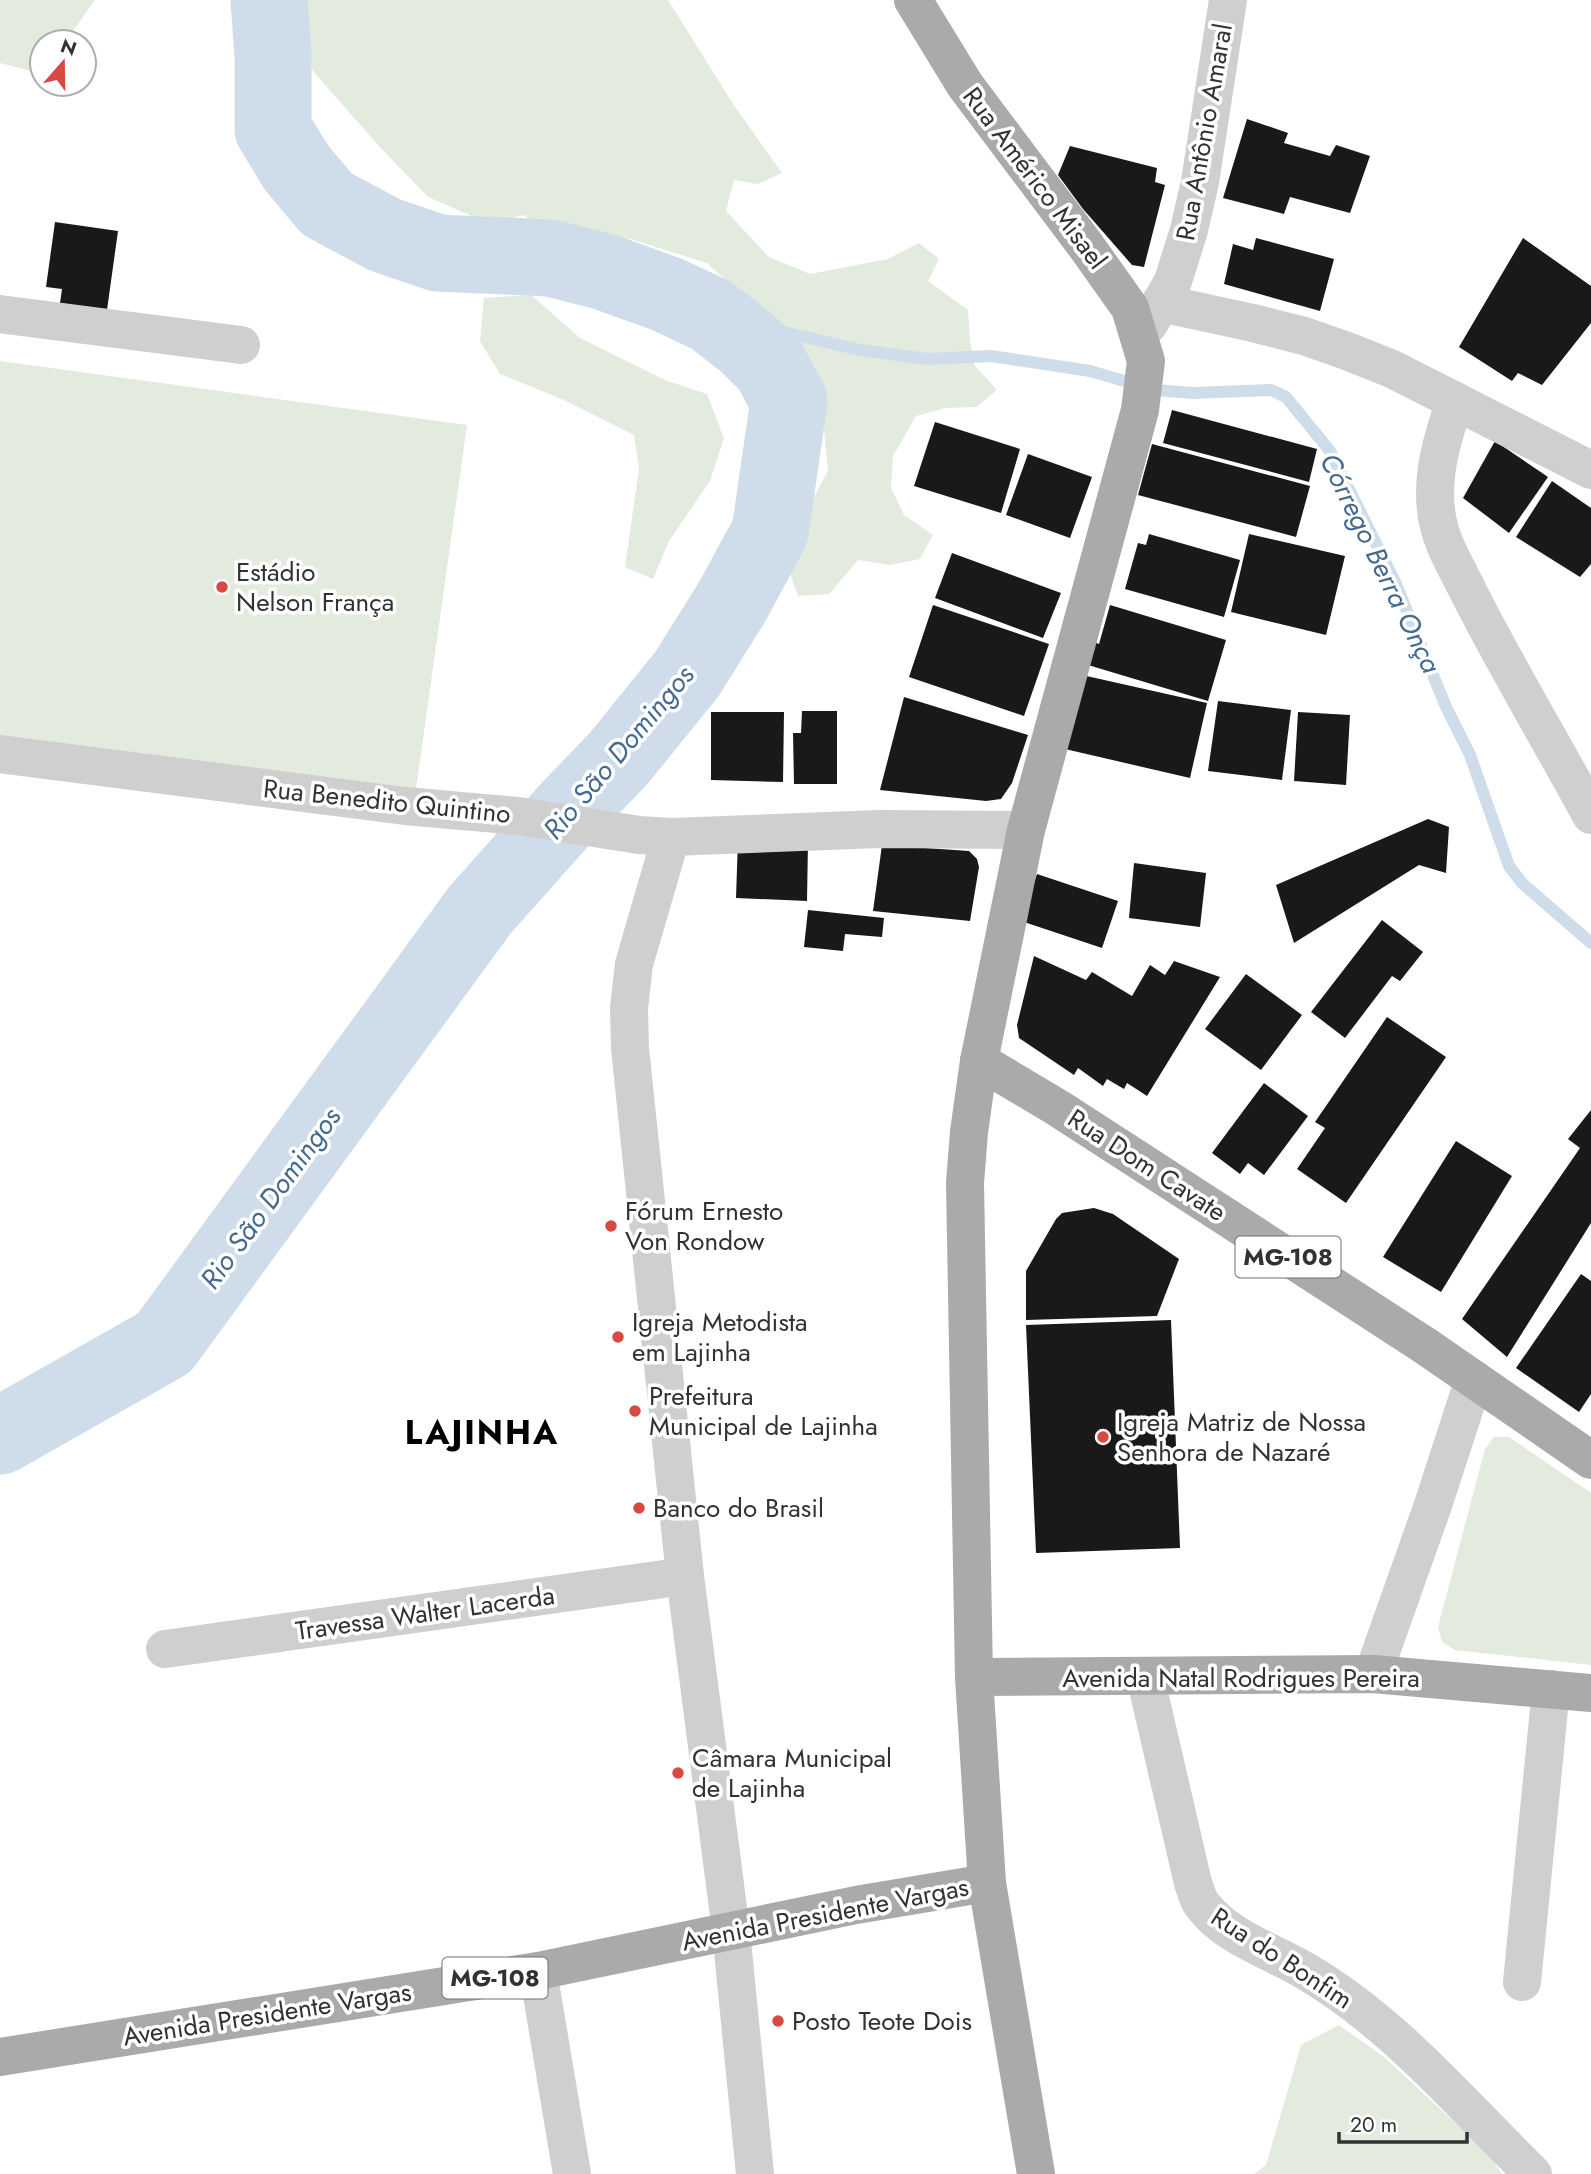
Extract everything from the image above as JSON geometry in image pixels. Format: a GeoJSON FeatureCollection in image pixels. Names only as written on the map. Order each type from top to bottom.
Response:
{"type":"FeatureCollection","features":[{"type":"Feature","properties":{"kind":"main road","name":"Rua Américo Misael"},"geometry":{"type":"LineString","coordinates":[[913,0],[965,85],[1130,308],[1143,350]]}},
{"type":"Feature","properties":{"kind":"main road"},"geometry":{"type":"LineString","coordinates":[[1036,2174],[987,1883],[974,1677],[965,1183],[979,1061],[1026,830],[1140,410],[1143,350]]}},
{"type":"Feature","properties":{"kind":"main road","name":"Rua Dom Cavate"},"geometry":{"type":"LineString","coordinates":[[979,1061],[1058,1108],[1474,1378],[1591,1460]]}},
{"type":"Feature","properties":{"kind":"main road","name":"Avenida Natal Rodrigues Pereira"},"geometry":{"type":"LineString","coordinates":[[974,1677],[1373,1674],[1591,1693]]}},
{"type":"Feature","properties":{"kind":"main road","name":"Avenida Presidente Vargas"},"geometry":{"type":"LineString","coordinates":[[0,2057],[538,1971],[856,1905],[987,1883]]}},
{"type":"Feature","properties":{"kind":"street","name":"Rua Antônio Amaral"},"geometry":{"type":"LineString","coordinates":[[1143,350],[1160,303],[1173,281],[1189,230],[1200,182],[1228,0]]}},
{"type":"Feature","properties":{"kind":"street"},"geometry":{"type":"LineString","coordinates":[[1160,303],[1304,337],[1392,369],[1591,470]]}},
{"type":"Feature","properties":{"kind":"street"},"geometry":{"type":"LineString","coordinates":[[0,314],[241,345]]}},
{"type":"Feature","properties":{"kind":"street"},"geometry":{"type":"LineString","coordinates":[[1455,401],[1442,439],[1436,480],[1438,522],[1453,561],[1500,654],[1591,815]]}},
{"type":"Feature","properties":{"kind":"street","name":"Rua Benedito Quintino"},"geometry":{"type":"LineString","coordinates":[[0,754],[405,806],[518,816],[655,836],[879,829],[1026,830]]}},
{"type":"Feature","properties":{"kind":"street"},"geometry":{"type":"LineString","coordinates":[[655,836],[634,964],[629,1008],[630,1048],[685,1576],[731,1931],[755,2174]]}},
{"type":"Feature","properties":{"kind":"street"},"geometry":{"type":"LineString","coordinates":[[1373,1674],[1433,1505],[1474,1378]]}},
{"type":"Feature","properties":{"kind":"street","name":"Travessa Walter Lacerda"},"geometry":{"type":"LineString","coordinates":[[165,1649],[685,1576]]}},
{"type":"Feature","properties":{"kind":"street","name":"Rua do Bonfim"},"geometry":{"type":"LineString","coordinates":[[1145,1676],[1193,1883],[1202,1905],[1218,1923],[1308,1972],[1355,2004],[1399,2042],[1533,2174]]}},
{"type":"Feature","properties":{"kind":"street"},"geometry":{"type":"LineString","coordinates":[[1522,1982],[1551,1689]]}},
{"type":"Feature","properties":{"kind":"street"},"geometry":{"type":"LineString","coordinates":[[538,1971],[572,2174]]}},
{"type":"Feature","properties":{"kind":"shaded area"},"geometry":{"type":"Polygon","coordinates":[[[0,0],[95,0],[75,28],[28,28],[28,70],[0,63],[0,0]]]}},
{"type":"Feature","properties":{"kind":"shaded area"},"geometry":{"type":"Polygon","coordinates":[[[294,0],[668,0],[735,107],[782,173],[758,184],[734,180],[726,211],[769,257],[810,274],[888,259],[919,243],[939,259],[928,281],[968,310],[975,366],[997,390],[976,407],[945,408],[916,416],[893,456],[891,488],[904,515],[933,535],[920,559],[890,565],[858,560],[829,594],[798,596],[783,554],[828,471],[820,390],[762,313],[707,263],[630,239],[556,239],[524,215],[488,223],[428,197],[313,71],[294,20],[294,0]]]}},
{"type":"Feature","properties":{"kind":"shaded area"},"geometry":{"type":"Polygon","coordinates":[[[531,295],[580,338],[665,380],[707,394],[724,438],[710,481],[669,541],[653,579],[625,567],[639,469],[634,435],[564,400],[500,374],[480,341],[484,298],[531,295]]]}},
{"type":"Feature","properties":{"kind":"shaded area","name":"Estádio Nelson França"},"geometry":{"type":"Polygon","coordinates":[[[0,361],[467,425],[415,796],[0,749],[0,361]]]}},
{"type":"Feature","properties":{"kind":"shaded area"},"geometry":{"type":"Polygon","coordinates":[[[1494,1437],[1509,1437],[1591,1493],[1591,1665],[1455,1650],[1442,1642],[1438,1627],[1485,1449],[1494,1437]]]}},
{"type":"Feature","properties":{"kind":"shaded area"},"geometry":{"type":"Polygon","coordinates":[[[1339,2025],[1384,2057],[1490,2155],[1502,2174],[1254,2174],[1266,2165],[1301,2045],[1339,2025]]]}},
{"type":"Feature","properties":{"kind":"building"},"geometry":{"type":"Polygon","coordinates":[[[1247,119],[1288,133],[1284,143],[1330,156],[1336,145],[1370,156],[1350,213],[1290,197],[1284,214],[1223,198],[1247,119]]]}},
{"type":"Feature","properties":{"kind":"building"},"geometry":{"type":"Polygon","coordinates":[[[1070,146],[1157,168],[1155,182],[1165,185],[1144,267],[1132,265],[1083,209],[1058,175],[1070,146]]]}},
{"type":"Feature","properties":{"kind":"building"},"geometry":{"type":"Polygon","coordinates":[[[55,222],[118,231],[107,310],[60,303],[62,289],[46,287],[55,222]]]}},
{"type":"Feature","properties":{"kind":"building"},"geometry":{"type":"Polygon","coordinates":[[[1256,238],[1334,259],[1320,311],[1224,284],[1233,244],[1253,250],[1256,238]]]}},
{"type":"Feature","properties":{"kind":"building"},"geometry":{"type":"Polygon","coordinates":[[[1523,238],[1591,286],[1591,323],[1542,385],[1518,373],[1512,381],[1459,347],[1523,238]]]}},
{"type":"Feature","properties":{"kind":"building"},"geometry":{"type":"Polygon","coordinates":[[[1172,410],[1317,449],[1309,482],[1163,443],[1172,410]]]}},
{"type":"Feature","properties":{"kind":"building"},"geometry":{"type":"Polygon","coordinates":[[[935,422],[1020,449],[1001,513],[914,486],[935,422]]]}},
{"type":"Feature","properties":{"kind":"building"},"geometry":{"type":"Polygon","coordinates":[[[1495,441],[1548,477],[1509,533],[1463,498],[1495,441]]]}},
{"type":"Feature","properties":{"kind":"building"},"geometry":{"type":"Polygon","coordinates":[[[1152,444],[1310,486],[1296,537],[1138,495],[1152,444]]]}},
{"type":"Feature","properties":{"kind":"building"},"geometry":{"type":"Polygon","coordinates":[[[1028,454],[1092,477],[1070,538],[1006,515],[1028,454]]]}},
{"type":"Feature","properties":{"kind":"building"},"geometry":{"type":"Polygon","coordinates":[[[1552,481],[1591,508],[1591,564],[1580,577],[1516,537],[1552,481]]]}},
{"type":"Feature","properties":{"kind":"building"},"geometry":{"type":"Polygon","coordinates":[[[1149,534],[1240,560],[1224,617],[1125,589],[1138,543],[1146,545],[1149,534]]]}},
{"type":"Feature","properties":{"kind":"building"},"geometry":{"type":"Polygon","coordinates":[[[1249,534],[1345,556],[1326,635],[1231,612],[1249,534]]]}},
{"type":"Feature","properties":{"kind":"building"},"geometry":{"type":"Polygon","coordinates":[[[952,553],[1061,593],[1043,638],[935,598],[952,553]]]}},
{"type":"Feature","properties":{"kind":"building"},"geometry":{"type":"Polygon","coordinates":[[[933,605],[1049,644],[1024,716],[909,677],[933,605]]]}},
{"type":"Feature","properties":{"kind":"building"},"geometry":{"type":"Polygon","coordinates":[[[1110,605],[1226,640],[1208,701],[1088,665],[1094,642],[1099,644],[1110,605]]]}},
{"type":"Feature","properties":{"kind":"building"},"geometry":{"type":"Polygon","coordinates":[[[1082,675],[1207,703],[1190,778],[1065,749],[1082,675]]]}},
{"type":"Feature","properties":{"kind":"building"},"geometry":{"type":"Polygon","coordinates":[[[904,697],[1028,735],[1012,783],[1001,799],[986,801],[880,790],[904,697]]]}},
{"type":"Feature","properties":{"kind":"building"},"geometry":{"type":"Polygon","coordinates":[[[1218,701],[1291,710],[1282,780],[1208,771],[1218,701]]]}},
{"type":"Feature","properties":{"kind":"building"},"geometry":{"type":"Polygon","coordinates":[[[802,711],[837,711],[837,784],[794,784],[793,733],[801,733],[802,711]]]}},
{"type":"Feature","properties":{"kind":"building"},"geometry":{"type":"Polygon","coordinates":[[[711,712],[784,712],[783,782],[711,780],[711,712]]]}},
{"type":"Feature","properties":{"kind":"building"},"geometry":{"type":"Polygon","coordinates":[[[1298,712],[1350,715],[1346,785],[1294,781],[1298,712]]]}},
{"type":"Feature","properties":{"kind":"building"},"geometry":{"type":"Polygon","coordinates":[[[1428,819],[1449,827],[1446,873],[1419,865],[1294,943],[1276,885],[1428,819]]]}},
{"type":"Feature","properties":{"kind":"building"},"geometry":{"type":"Polygon","coordinates":[[[738,839],[808,841],[807,901],[736,898],[738,839]]]}},
{"type":"Feature","properties":{"kind":"building"},"geometry":{"type":"Polygon","coordinates":[[[882,845],[969,851],[977,859],[979,867],[970,921],[873,911],[882,845]]]}},
{"type":"Feature","properties":{"kind":"building"},"geometry":{"type":"Polygon","coordinates":[[[1134,863],[1206,873],[1200,927],[1129,918],[1134,863]]]}},
{"type":"Feature","properties":{"kind":"building"},"geometry":{"type":"Polygon","coordinates":[[[1037,874],[1118,901],[1102,948],[1021,921],[1037,874]]]}},
{"type":"Feature","properties":{"kind":"building"},"geometry":{"type":"Polygon","coordinates":[[[808,910],[884,918],[882,937],[845,934],[843,951],[804,947],[808,910]]]}},
{"type":"Feature","properties":{"kind":"building"},"geometry":{"type":"Polygon","coordinates":[[[1382,920],[1423,952],[1400,981],[1392,976],[1345,1038],[1311,1012],[1382,920]]]}},
{"type":"Feature","properties":{"kind":"building"},"geometry":{"type":"Polygon","coordinates":[[[1034,956],[1086,980],[1092,972],[1132,996],[1150,965],[1165,975],[1174,961],[1220,977],[1147,1096],[1127,1083],[1124,1089],[1107,1079],[1103,1086],[1078,1068],[1074,1075],[1019,1038],[1017,1025],[1034,956]]]}},
{"type":"Feature","properties":{"kind":"building"},"geometry":{"type":"Polygon","coordinates":[[[1246,974],[1302,1015],[1261,1070],[1205,1029],[1246,974]]]}},
{"type":"Feature","properties":{"kind":"building"},"geometry":{"type":"Polygon","coordinates":[[[1387,1017],[1446,1057],[1346,1203],[1297,1169],[1325,1128],[1315,1122],[1387,1017]]]}},
{"type":"Feature","properties":{"kind":"building"},"geometry":{"type":"Polygon","coordinates":[[[1264,1083],[1308,1116],[1264,1175],[1248,1163],[1240,1174],[1212,1153],[1264,1083]]]}},
{"type":"Feature","properties":{"kind":"building"},"geometry":{"type":"Polygon","coordinates":[[[1591,1110],[1591,1223],[1507,1357],[1462,1319],[1580,1148],[1568,1139],[1591,1110]]]}},
{"type":"Feature","properties":{"kind":"building"},"geometry":{"type":"Polygon","coordinates":[[[1456,1141],[1512,1176],[1441,1292],[1383,1257],[1456,1141]]]}},
{"type":"Feature","properties":{"kind":"building"},"geometry":{"type":"Polygon","coordinates":[[[1094,1208],[1113,1214],[1179,1259],[1157,1316],[1026,1320],[1026,1271],[1056,1219],[1062,1213],[1094,1208]]]}},
{"type":"Feature","properties":{"kind":"building"},"geometry":{"type":"Polygon","coordinates":[[[1581,1274],[1591,1281],[1591,1394],[1579,1412],[1516,1368],[1581,1274]]]}},
{"type":"Feature","properties":{"kind":"building","name":"Igreja Matriz de Nossa Senhora de Nazaré"},"geometry":{"type":"Polygon","coordinates":[[[1171,1320],[1180,1548],[1036,1553],[1026,1325],[1171,1320]]]}},
{"type":"Feature","properties":{"kind":"waterway","name":"Rio São Domingos"},"geometry":{"type":"LineString","coordinates":[[0,1436],[164,1343],[480,910],[619,758],[687,674],[732,602],[770,532],[789,401],[770,366],[748,344],[711,315],[666,294],[605,272],[550,258],[438,253],[385,235],[327,204],[296,167],[273,129],[273,56],[269,0]]}},
{"type":"Feature","properties":{"kind":"waterway","name":"Córrego Berra Onça"},"geometry":{"type":"LineString","coordinates":[[711,315],[860,350],[927,359],[991,356],[1090,371],[1155,390],[1193,393],[1271,390],[1286,397],[1330,451],[1396,584],[1446,707],[1470,755],[1509,866],[1522,883],[1591,943]]}},
{"type":"Feature","properties":{"kind":"place","name":"Estádio Nelson França"},"geometry":{"type":"Point","coordinates":[222,587]}},
{"type":"Feature","properties":{"kind":"place","name":"Fórum Ernesto Von Rondow"},"geometry":{"type":"Point","coordinates":[611,1226]}},
{"type":"Feature","properties":{"kind":"place","name":"Igreja Metodista em Lajinha"},"geometry":{"type":"Point","coordinates":[618,1337]}},
{"type":"Feature","properties":{"kind":"place","name":"Prefeitura Municipal de Lajinha"},"geometry":{"type":"Point","coordinates":[635,1411]}},
{"type":"Feature","properties":{"kind":"place","name":"Igreja Matriz de Nossa Senhora de Nazaré"},"geometry":{"type":"Point","coordinates":[1103,1437]}},
{"type":"Feature","properties":{"kind":"place","name":"Banco do Brasil"},"geometry":{"type":"Point","coordinates":[639,1508]}},
{"type":"Feature","properties":{"kind":"place","name":"Câmara Municipal de Lajinha"},"geometry":{"type":"Point","coordinates":[678,1773]}},
{"type":"Feature","properties":{"kind":"place","name":"Posto Teote Dois"},"geometry":{"type":"Point","coordinates":[778,2021]}},
{"type":"Feature","properties":{"kind":"district","name":"LAJINHA"},"geometry":{"type":"Point","coordinates":[482,1432]}}]}
